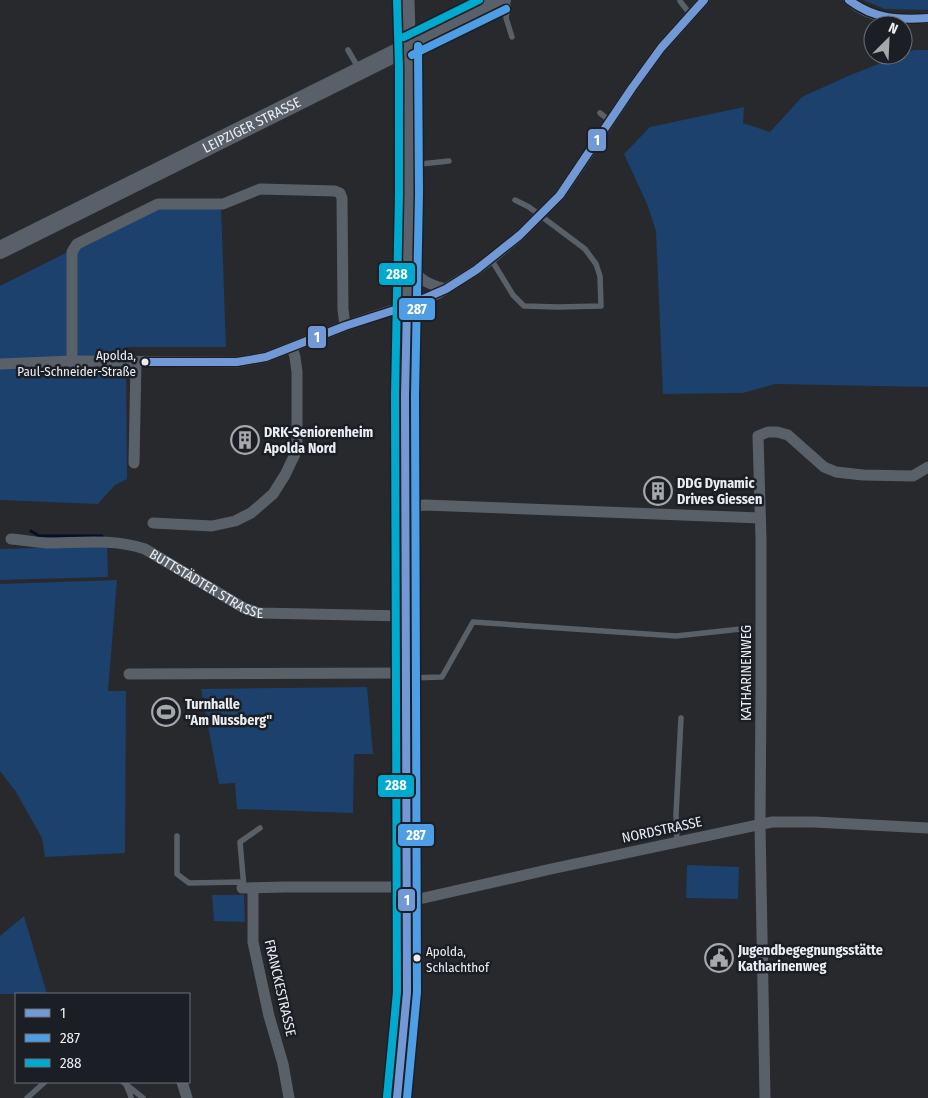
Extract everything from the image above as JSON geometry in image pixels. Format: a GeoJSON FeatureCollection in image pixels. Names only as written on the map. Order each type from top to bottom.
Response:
{"type":"FeatureCollection","features":[{"type":"Feature","properties":{"kind":"main road","name":"LEIPZIGER STRASSE"},"geometry":{"type":"LineString","coordinates":[[0,250],[504,0]]}},
{"type":"Feature","properties":{"kind":"street"},"geometry":{"type":"LineString","coordinates":[[397,1098],[406,1004],[405,396],[409,165],[407,0]]}},
{"type":"Feature","properties":{"kind":"street"},"geometry":{"type":"LineString","coordinates":[[0,364],[72,361],[237,362],[266,357],[345,326],[407,306],[446,289],[491,259],[520,235],[560,194],[661,48],[704,0]]}},
{"type":"Feature","properties":{"kind":"street"},"geometry":{"type":"LineString","coordinates":[[849,0],[869,13],[888,18],[928,18]]}},
{"type":"Feature","properties":{"kind":"street"},"geometry":{"type":"LineString","coordinates":[[72,361],[72,252],[77,244],[158,204],[223,204],[260,189],[335,191],[340,193],[342,198],[343,309],[345,326]]}},
{"type":"Feature","properties":{"kind":"street"},"geometry":{"type":"LineString","coordinates":[[408,263],[424,282],[446,289]]}},
{"type":"Feature","properties":{"kind":"street"},"geometry":{"type":"LineString","coordinates":[[153,523],[212,526],[235,521],[251,513],[273,494],[296,452],[297,372],[292,347]]}},
{"type":"Feature","properties":{"kind":"street"},"geometry":{"type":"LineString","coordinates":[[134,463],[136,362]]}},
{"type":"Feature","properties":{"kind":"street","name":"KATHARINENWEG"},"geometry":{"type":"LineString","coordinates":[[765,1098],[760,824],[761,692],[758,436],[768,432],[788,435],[824,467],[836,472],[863,475],[913,476],[928,467]]}},
{"type":"Feature","properties":{"kind":"street"},"geometry":{"type":"LineString","coordinates":[[406,507],[425,505],[760,518]]}},
{"type":"Feature","properties":{"kind":"street","name":"BUTTSTÄDTER STRASSE"},"geometry":{"type":"LineString","coordinates":[[11,539],[44,543],[106,542],[135,546],[145,549],[244,608],[260,613],[406,616]]}},
{"type":"Feature","properties":{"kind":"street"},"geometry":{"type":"LineString","coordinates":[[129,674],[406,676]]}},
{"type":"Feature","properties":{"kind":"street","name":"NORDSTRASSE"},"geometry":{"type":"LineString","coordinates":[[406,895],[550,869],[772,822],[814,822],[928,828]]}},
{"type":"Feature","properties":{"kind":"street"},"geometry":{"type":"LineString","coordinates":[[246,888],[406,895]]}},
{"type":"Feature","properties":{"kind":"street","name":"FRANCKESTRASSE"},"geometry":{"type":"LineString","coordinates":[[246,888],[253,942],[269,1016],[283,1064],[289,1098]]}},
{"type":"Feature","properties":{"kind":"street"},"geometry":{"type":"LineString","coordinates":[[182,1083],[186,1098]]}},
{"type":"Feature","properties":{"kind":"lane"},"geometry":{"type":"LineString","coordinates":[[504,0],[508,6],[506,18],[512,38]]}},
{"type":"Feature","properties":{"kind":"lane"},"geometry":{"type":"LineString","coordinates":[[680,1],[690,14]]}},
{"type":"Feature","properties":{"kind":"lane"},"geometry":{"type":"LineString","coordinates":[[348,50],[360,70]]}},
{"type":"Feature","properties":{"kind":"lane"},"geometry":{"type":"LineString","coordinates":[[600,113],[610,121]]}},
{"type":"Feature","properties":{"kind":"lane"},"geometry":{"type":"LineString","coordinates":[[409,165],[449,161]]}},
{"type":"Feature","properties":{"kind":"lane"},"geometry":{"type":"LineString","coordinates":[[491,259],[513,295],[524,306],[601,306],[600,276],[596,264],[585,249],[528,207],[515,200]]}},
{"type":"Feature","properties":{"kind":"lane"},"geometry":{"type":"LineString","coordinates":[[406,676],[442,677],[473,622],[676,636],[741,629]]}},
{"type":"Feature","properties":{"kind":"lane"},"geometry":{"type":"LineString","coordinates":[[677,842],[676,815],[682,718]]}},
{"type":"Feature","properties":{"kind":"lane"},"geometry":{"type":"LineString","coordinates":[[246,888],[240,842],[260,828]]}},
{"type":"Feature","properties":{"kind":"lane"},"geometry":{"type":"LineString","coordinates":[[177,836],[177,874],[189,883],[239,882],[246,888]]}},
{"type":"Feature","properties":{"kind":"lane"},"geometry":{"type":"LineString","coordinates":[[27,1098],[44,1083]]}},
{"type":"Feature","properties":{"kind":"lane"},"geometry":{"type":"LineString","coordinates":[[124,1083],[131,1098]]}},
{"type":"Feature","properties":{"kind":"lane"},"geometry":{"type":"LineString","coordinates":[[125,1083],[143,1098]]}},
{"type":"Feature","properties":{"kind":"shaded area"},"geometry":{"type":"Polygon","coordinates":[[[863,0],[928,0],[928,10],[885,9],[863,0]]]}},
{"type":"Feature","properties":{"kind":"shaded area"},"geometry":{"type":"Polygon","coordinates":[[[913,50],[928,50],[928,387],[775,384],[743,393],[663,394],[656,231],[647,204],[624,154],[650,127],[744,107],[743,123],[770,132],[802,97],[876,65],[913,65],[913,50]]]}},
{"type":"Feature","properties":{"kind":"shaded area"},"geometry":{"type":"Polygon","coordinates":[[[221,207],[226,347],[126,347],[127,479],[115,485],[98,504],[0,500],[0,286],[155,208],[221,207]]]}},
{"type":"Feature","properties":{"kind":"shaded area"},"geometry":{"type":"Polygon","coordinates":[[[107,546],[108,577],[0,580],[0,549],[107,546]]]}},
{"type":"Feature","properties":{"kind":"shaded area"},"geometry":{"type":"Polygon","coordinates":[[[117,580],[108,691],[126,691],[125,853],[45,857],[42,838],[16,792],[0,771],[0,584],[117,580]]]}},
{"type":"Feature","properties":{"kind":"shaded area"},"geometry":{"type":"Polygon","coordinates":[[[367,687],[373,754],[354,754],[353,813],[237,809],[235,783],[219,784],[201,689],[367,687]]]}},
{"type":"Feature","properties":{"kind":"shaded area"},"geometry":{"type":"Polygon","coordinates":[[[687,865],[739,867],[738,899],[686,898],[687,865]]]}},
{"type":"Feature","properties":{"kind":"shaded area"},"geometry":{"type":"Polygon","coordinates":[[[212,895],[244,895],[245,922],[214,921],[212,895]]]}},
{"type":"Feature","properties":{"kind":"shaded area"},"geometry":{"type":"Polygon","coordinates":[[[24,916],[47,993],[0,994],[0,936],[24,916]]]}},
{"type":"Feature","properties":{"kind":"waterway"},"geometry":{"type":"LineString","coordinates":[[31,531],[39,536],[102,536]]}},
{"type":"Feature","properties":{"kind":"transit line","name":"288"},"geometry":{"type":"LineString","coordinates":[[387,1097],[397,992],[395,396],[399,194],[397,0]]}},
{"type":"Feature","properties":{"kind":"transit line","name":"288"},"geometry":{"type":"LineString","coordinates":[[404,37],[479,0]]}},
{"type":"Feature","properties":{"kind":"transit line","name":"1"},"geometry":{"type":"LineString","coordinates":[[145,362],[237,362],[266,357],[345,326],[407,306],[446,289],[476,270],[520,235],[560,195],[661,48],[704,0]]}},
{"type":"Feature","properties":{"kind":"transit line","name":"1"},"geometry":{"type":"LineString","coordinates":[[849,0],[877,15],[907,19],[928,18]]}},
{"type":"Feature","properties":{"kind":"transit line","name":"287"},"geometry":{"type":"LineString","coordinates":[[412,55],[506,9]]}},
{"type":"Feature","properties":{"kind":"transit line","name":"287"},"geometry":{"type":"LineString","coordinates":[[407,1098],[417,992],[415,396],[419,194],[418,46]]}},
{"type":"Feature","properties":{"kind":"transit line","name":"1"},"geometry":{"type":"LineString","coordinates":[[397,1098],[407,992],[405,396],[407,306]]}},
{"type":"Feature","properties":{"kind":"place","name":"Apolda, Paul-Schneider-Straße"},"geometry":{"type":"Point","coordinates":[145,362]}},
{"type":"Feature","properties":{"kind":"place","name":"DRK-Seniorenheim Apolda Nord"},"geometry":{"type":"Point","coordinates":[245,440]}},
{"type":"Feature","properties":{"kind":"place","name":"DDG Dynamic Drives Giessen"},"geometry":{"type":"Point","coordinates":[658,491]}},
{"type":"Feature","properties":{"kind":"place","name":"Turnhalle \"Am Nussberg\""},"geometry":{"type":"Point","coordinates":[166,712]}},
{"type":"Feature","properties":{"kind":"place","name":"Apolda, Schlachthof"},"geometry":{"type":"Point","coordinates":[417,958]}},
{"type":"Feature","properties":{"kind":"place","name":"Jugendbegegnungsstätte Katharinenweg"},"geometry":{"type":"Point","coordinates":[719,958]}}]}
